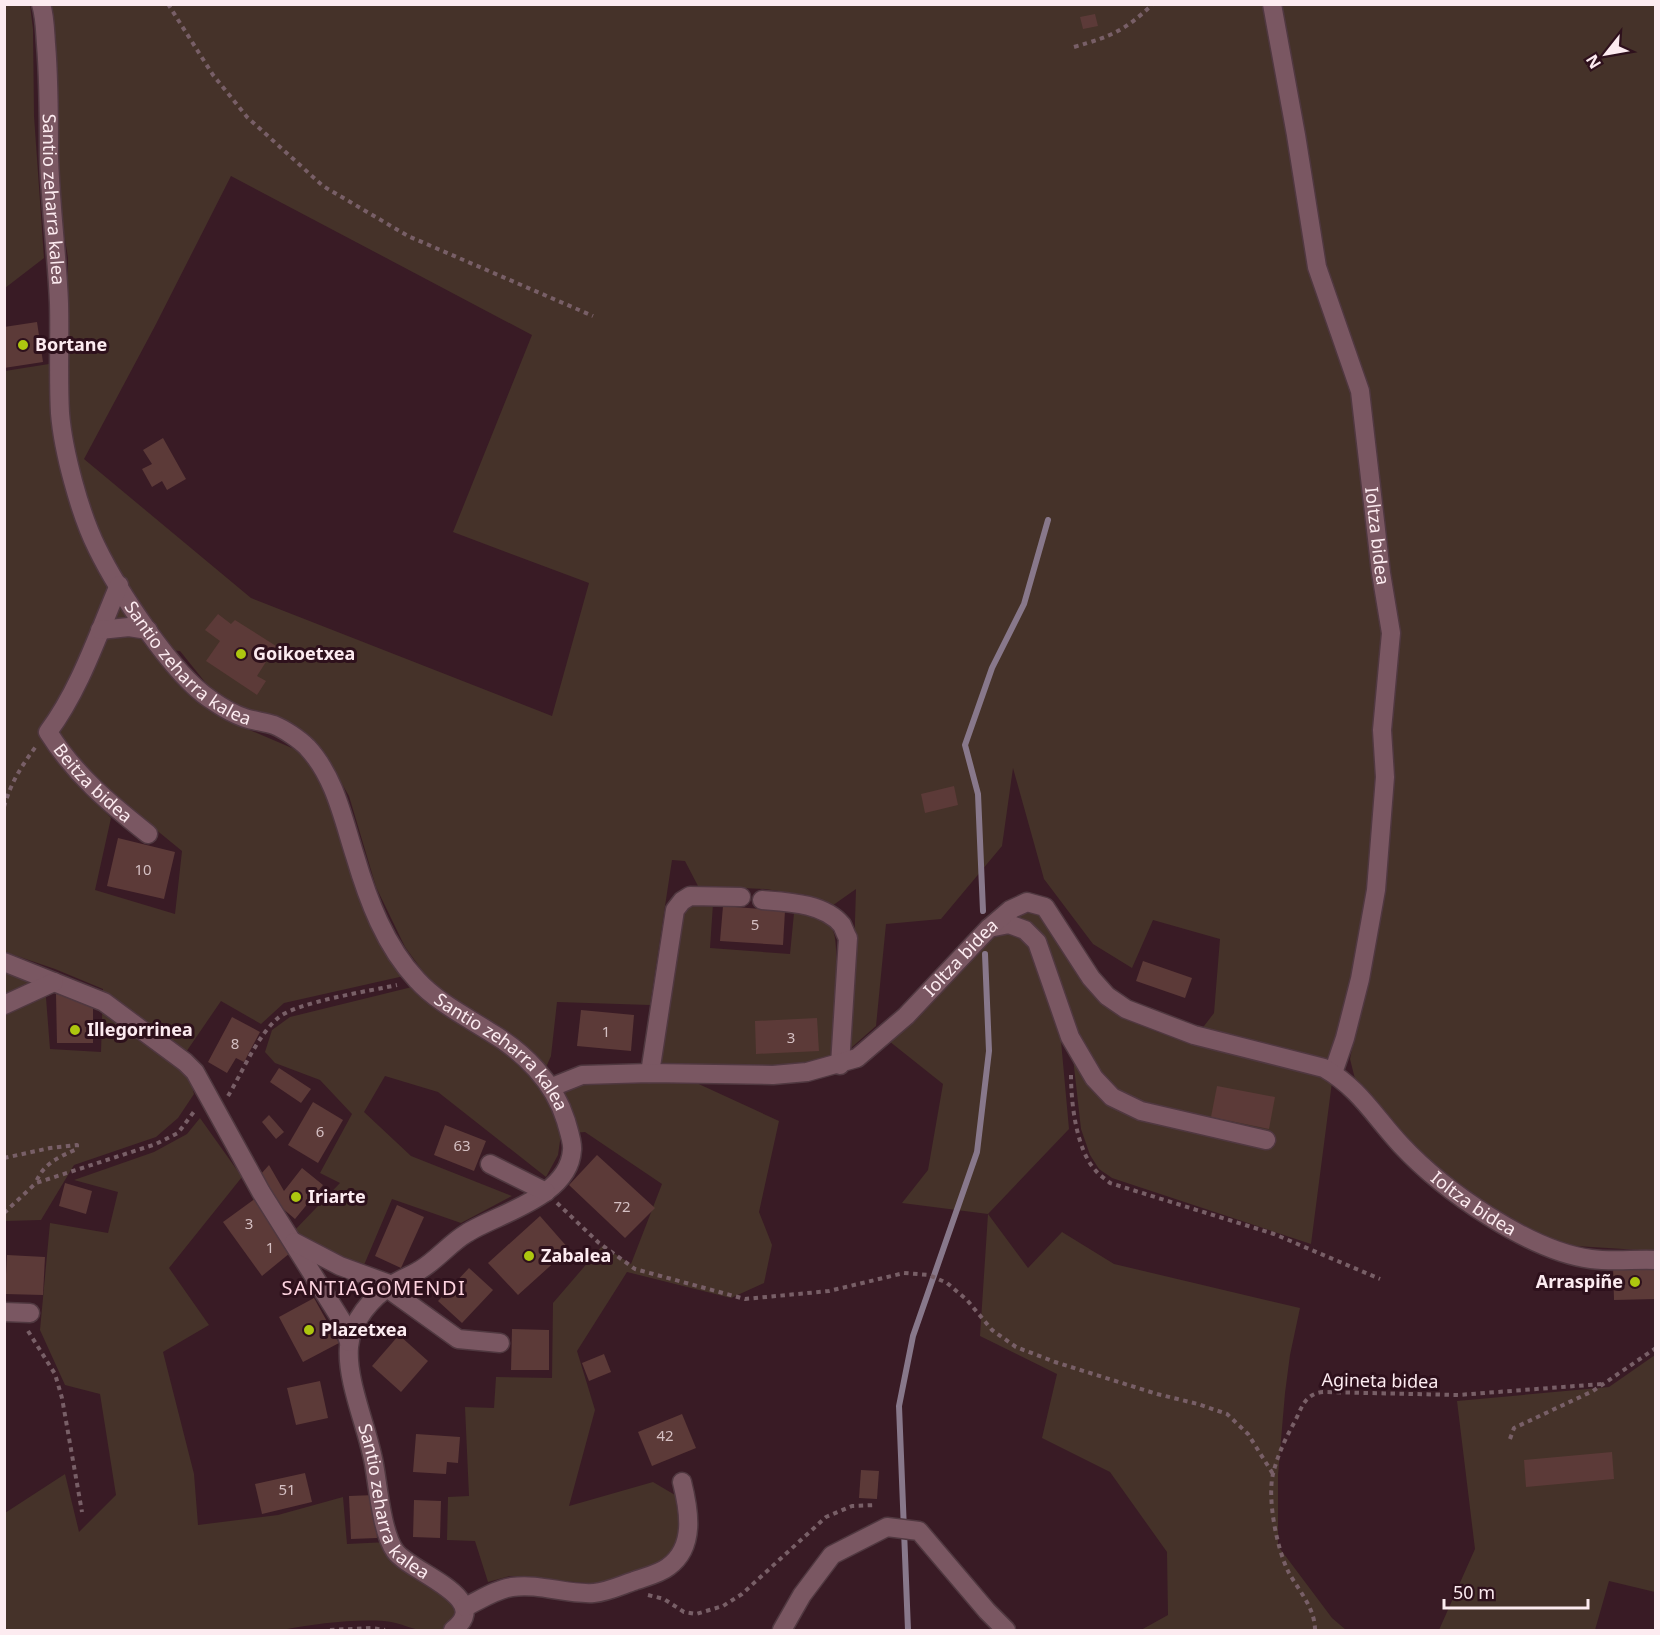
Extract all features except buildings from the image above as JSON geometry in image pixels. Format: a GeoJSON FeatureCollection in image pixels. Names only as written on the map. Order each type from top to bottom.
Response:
{"type":"FeatureCollection","features":[{"type":"Feature","properties":{"kind":"street","name":"Santio zeharra kalea"},"geometry":{"type":"LineString","coordinates":[[41,4],[44,15],[48,70],[49,189],[59,299],[60,418],[82,511],[96,547],[148,630],[177,667],[206,697],[242,717],[277,726],[306,746],[324,772],[340,803],[370,902],[388,941],[416,980],[436,997],[467,1019],[495,1034],[528,1060],[552,1088],[564,1116],[573,1149],[566,1169],[546,1192],[535,1200],[466,1233],[422,1269],[389,1286],[371,1301],[349,1342],[350,1364],[374,1461],[386,1528],[392,1548],[402,1558],[457,1595],[465,1607]]}},
{"type":"Feature","properties":{"kind":"street","name":"Ioltza bidea"},"geometry":{"type":"LineString","coordinates":[[1272,4],[1317,267],[1360,391],[1391,633],[1382,730],[1385,777],[1376,890],[1360,979],[1346,1038],[1333,1073]]}},
{"type":"Feature","properties":{"kind":"street","name":"Beitza bidea"},"geometry":{"type":"LineString","coordinates":[[118,585],[74,687],[48,732],[63,756],[83,778],[148,834]]}},
{"type":"Feature","properties":{"kind":"street"},"geometry":{"type":"LineString","coordinates":[[100,630],[129,627],[148,630]]}},
{"type":"Feature","properties":{"kind":"street"},"geometry":{"type":"LineString","coordinates":[[650,1074],[675,910],[682,901],[690,896],[741,897]]}},
{"type":"Feature","properties":{"kind":"street"},"geometry":{"type":"LineString","coordinates":[[762,900],[806,906],[826,913],[842,926],[848,939],[840,1065]]}},
{"type":"Feature","properties":{"kind":"street","name":"Ioltza bidea"},"geometry":{"type":"LineString","coordinates":[[552,1088],[582,1076],[773,1074],[807,1072],[840,1065],[857,1058],[873,1046],[906,1016],[989,928],[1011,910],[1027,902],[1045,907],[1091,978],[1107,996],[1126,1009],[1194,1035],[1324,1068],[1342,1078],[1358,1092],[1400,1144],[1424,1168],[1483,1212],[1510,1228],[1549,1248],[1592,1259],[1656,1260]]}},
{"type":"Feature","properties":{"kind":"street"},"geometry":{"type":"LineString","coordinates":[[989,928],[1009,924],[1025,930],[1037,942],[1070,1037],[1094,1078],[1112,1097],[1141,1111],[1266,1140]]}},
{"type":"Feature","properties":{"kind":"street"},"geometry":{"type":"LineString","coordinates":[[4,962],[104,1002],[133,1022],[195,1072],[261,1192],[342,1321],[349,1342]]}},
{"type":"Feature","properties":{"kind":"street"},"geometry":{"type":"LineString","coordinates":[[4,1005],[54,982]]}},
{"type":"Feature","properties":{"kind":"street"},"geometry":{"type":"LineString","coordinates":[[490,1164],[546,1192]]}},
{"type":"Feature","properties":{"kind":"street"},"geometry":{"type":"LineString","coordinates":[[294,1242],[340,1266],[389,1286],[458,1339],[500,1343]]}},
{"type":"Feature","properties":{"kind":"street"},"geometry":{"type":"LineString","coordinates":[[453,1630],[461,1625],[466,1617],[465,1607],[510,1587],[533,1586],[572,1593],[596,1593],[668,1568],[680,1555],[687,1541],[688,1508],[682,1482]]}},
{"type":"Feature","properties":{"kind":"street"},"geometry":{"type":"LineString","coordinates":[[783,1630],[802,1595],[832,1555],[887,1527],[919,1531],[1006,1630]]}},
{"type":"Feature","properties":{"kind":"path"},"geometry":{"type":"LineString","coordinates":[[168,4],[213,75],[247,117],[323,186],[408,236],[593,316]]}},
{"type":"Feature","properties":{"kind":"path"},"geometry":{"type":"LineString","coordinates":[[1074,47],[1107,38],[1126,28],[1153,4]]}},
{"type":"Feature","properties":{"kind":"path"},"geometry":{"type":"LineString","coordinates":[[4,807],[11,784],[20,767],[48,732]]}},
{"type":"Feature","properties":{"kind":"path"},"geometry":{"type":"LineString","coordinates":[[217,1115],[264,1035],[278,1017],[324,1001],[416,980]]}},
{"type":"Feature","properties":{"kind":"path"},"geometry":{"type":"LineString","coordinates":[[1071,1069],[1075,1121],[1084,1151],[1095,1170],[1110,1183],[1274,1234],[1380,1279]]}},
{"type":"Feature","properties":{"kind":"path"},"geometry":{"type":"LineString","coordinates":[[4,1213],[36,1183],[156,1144],[178,1132],[193,1114],[204,1091]]}},
{"type":"Feature","properties":{"kind":"path"},"geometry":{"type":"LineString","coordinates":[[4,1158],[77,1145],[77,1149],[50,1161],[36,1183]]}},
{"type":"Feature","properties":{"kind":"path"},"geometry":{"type":"LineString","coordinates":[[546,1192],[599,1243],[635,1269],[746,1299],[829,1291],[904,1273],[929,1275],[947,1283],[967,1300],[992,1330],[1016,1347],[1055,1362],[1227,1414],[1248,1434],[1273,1474]]}},
{"type":"Feature","properties":{"kind":"path"},"geometry":{"type":"LineString","coordinates":[[16,1313],[55,1374],[62,1398],[82,1512]]}},
{"type":"Feature","properties":{"kind":"path","name":"Agineta bidea"},"geometry":{"type":"LineString","coordinates":[[1315,1630],[1312,1611],[1288,1572],[1279,1552],[1272,1483],[1286,1438],[1306,1398],[1314,1393],[1458,1395],[1602,1384],[1656,1348]]}},
{"type":"Feature","properties":{"kind":"path"},"geometry":{"type":"LineString","coordinates":[[1510,1439],[1514,1428],[1593,1391],[1602,1384]]}},
{"type":"Feature","properties":{"kind":"path"},"geometry":{"type":"LineString","coordinates":[[643,1594],[664,1599],[684,1612],[696,1614],[723,1606],[742,1594],[826,1517],[852,1506],[876,1505]]}},
{"type":"Feature","properties":{"kind":"path"},"geometry":{"type":"LineString","coordinates":[[330,1630],[372,1628],[386,1630]]}},
{"type":"Feature","properties":{"kind":"shaded area"},"geometry":{"type":"Polygon","coordinates":[[[5,4],[30,5],[33,29],[34,116],[44,258],[5,288],[5,4]]]}},
{"type":"Feature","properties":{"kind":"shaded area"},"geometry":{"type":"Polygon","coordinates":[[[49,5],[1264,5],[1354,391],[1386,637],[1371,893],[1338,1047],[1324,1061],[1201,1030],[1214,1013],[1220,939],[1153,920],[1132,968],[1093,944],[1044,879],[1013,768],[1002,846],[941,919],[886,924],[876,1026],[851,1048],[856,889],[829,908],[807,895],[765,889],[698,886],[685,861],[672,860],[650,1005],[557,1002],[551,1056],[539,1083],[551,1102],[576,1085],[690,1080],[779,1121],[759,1212],[772,1245],[764,1283],[731,1298],[627,1272],[577,1351],[595,1410],[569,1506],[653,1482],[675,1495],[680,1530],[677,1545],[668,1558],[649,1568],[597,1584],[510,1576],[488,1582],[475,1541],[447,1540],[448,1497],[469,1496],[465,1407],[494,1408],[496,1377],[552,1378],[553,1303],[602,1246],[631,1264],[662,1184],[585,1132],[561,1134],[558,1155],[546,1177],[438,1092],[385,1076],[364,1112],[411,1156],[512,1196],[461,1223],[392,1199],[364,1265],[341,1258],[293,1232],[340,1183],[320,1173],[352,1114],[320,1080],[275,1063],[265,1052],[272,1030],[290,1017],[416,986],[424,973],[405,947],[376,887],[349,796],[329,762],[270,715],[240,708],[213,692],[180,651],[153,649],[183,686],[204,707],[231,722],[299,751],[319,775],[350,856],[359,897],[382,945],[404,976],[284,1003],[261,1024],[221,1001],[184,1055],[194,1094],[178,1118],[156,1137],[74,1165],[41,1220],[5,1221],[4,969],[45,985],[50,1049],[101,1052],[103,989],[5,952],[5,371],[49,364],[52,419],[68,402],[68,258],[56,184],[49,5]],[[231,176],[84,459],[251,598],[552,716],[589,583],[453,532],[532,335],[231,176]],[[70,773],[111,818],[95,890],[175,914],[182,851],[116,797],[70,773]]]}},
{"type":"Feature","properties":{"kind":"shaded area"},"geometry":{"type":"Polygon","coordinates":[[[1278,5],[1655,5],[1655,1251],[1560,1245],[1474,1197],[1416,1150],[1355,1079],[1350,1059],[1387,875],[1390,770],[1388,728],[1397,630],[1365,382],[1322,265],[1278,5]]]}},
{"type":"Feature","properties":{"kind":"shaded area"},"geometry":{"type":"Polygon","coordinates":[[[713,904],[710,948],[790,954],[794,913],[820,919],[829,925],[835,937],[836,952],[830,1059],[785,1067],[657,1067],[683,910],[713,904]]]}},
{"type":"Feature","properties":{"kind":"shaded area"},"geometry":{"type":"Polygon","coordinates":[[[1025,910],[1037,912],[1123,1015],[1157,1032],[1305,1070],[1332,1082],[1311,1244],[1112,1178],[1099,1169],[1090,1155],[1081,1129],[1073,1058],[1041,942],[1012,918],[1025,910]]]}},
{"type":"Feature","properties":{"kind":"shaded area"},"geometry":{"type":"Polygon","coordinates":[[[1004,933],[1017,934],[1027,943],[1036,958],[1060,1030],[1069,1129],[988,1214],[902,1203],[928,1170],[943,1084],[889,1041],[991,939],[1004,933]]]}},
{"type":"Feature","properties":{"kind":"shaded area"},"geometry":{"type":"Polygon","coordinates":[[[200,1118],[242,1177],[169,1268],[209,1325],[163,1352],[194,1474],[198,1525],[278,1515],[343,1497],[347,1544],[388,1542],[459,1608],[452,1622],[443,1629],[425,1631],[391,1622],[358,1621],[333,1622],[282,1630],[5,1630],[5,1513],[65,1474],[79,1532],[116,1495],[100,1394],[65,1385],[40,1330],[50,1223],[108,1233],[118,1192],[74,1180],[154,1152],[187,1134],[200,1118]]]}},
{"type":"Feature","properties":{"kind":"shaded area"},"geometry":{"type":"Polygon","coordinates":[[[988,1214],[1028,1268],[1062,1232],[1114,1264],[1300,1308],[1285,1393],[1278,1475],[1278,1546],[1332,1618],[1346,1630],[1141,1630],[1168,1615],[1167,1552],[1110,1472],[1042,1438],[1057,1374],[980,1336],[988,1214]]]}},
{"type":"Feature","properties":{"kind":"shaded area"},"geometry":{"type":"Polygon","coordinates":[[[1655,1355],[1655,1592],[1609,1581],[1595,1630],[1439,1630],[1475,1549],[1457,1401],[1609,1387],[1655,1355]]]}},
{"type":"Feature","properties":{"kind":"waterway"},"geometry":{"type":"LineString","coordinates":[[983,911],[978,794],[965,745],[992,668],[1024,604],[1048,520]]}},
{"type":"Feature","properties":{"kind":"waterway"},"geometry":{"type":"LineString","coordinates":[[908,1630],[899,1406],[913,1336],[977,1152],[989,1051],[985,954]]}},
{"type":"Feature","properties":{"kind":"place","name":"Bortane"},"geometry":{"type":"Point","coordinates":[23,345]}},
{"type":"Feature","properties":{"kind":"place","name":"Goikoetxea"},"geometry":{"type":"Point","coordinates":[241,654]}},
{"type":"Feature","properties":{"kind":"place","name":"Illegorrinea"},"geometry":{"type":"Point","coordinates":[75,1030]}},
{"type":"Feature","properties":{"kind":"place","name":"Iriarte"},"geometry":{"type":"Point","coordinates":[296,1197]}},
{"type":"Feature","properties":{"kind":"place","name":"Zabalea"},"geometry":{"type":"Point","coordinates":[529,1256]}},
{"type":"Feature","properties":{"kind":"place","name":"Arraspiñe"},"geometry":{"type":"Point","coordinates":[1635,1282]}},
{"type":"Feature","properties":{"kind":"place","name":"Plazetxea"},"geometry":{"type":"Point","coordinates":[309,1330]}},
{"type":"Feature","properties":{"kind":"district","name":"SANTIAGOMENDI"},"geometry":{"type":"Point","coordinates":[374,1288]}}]}
